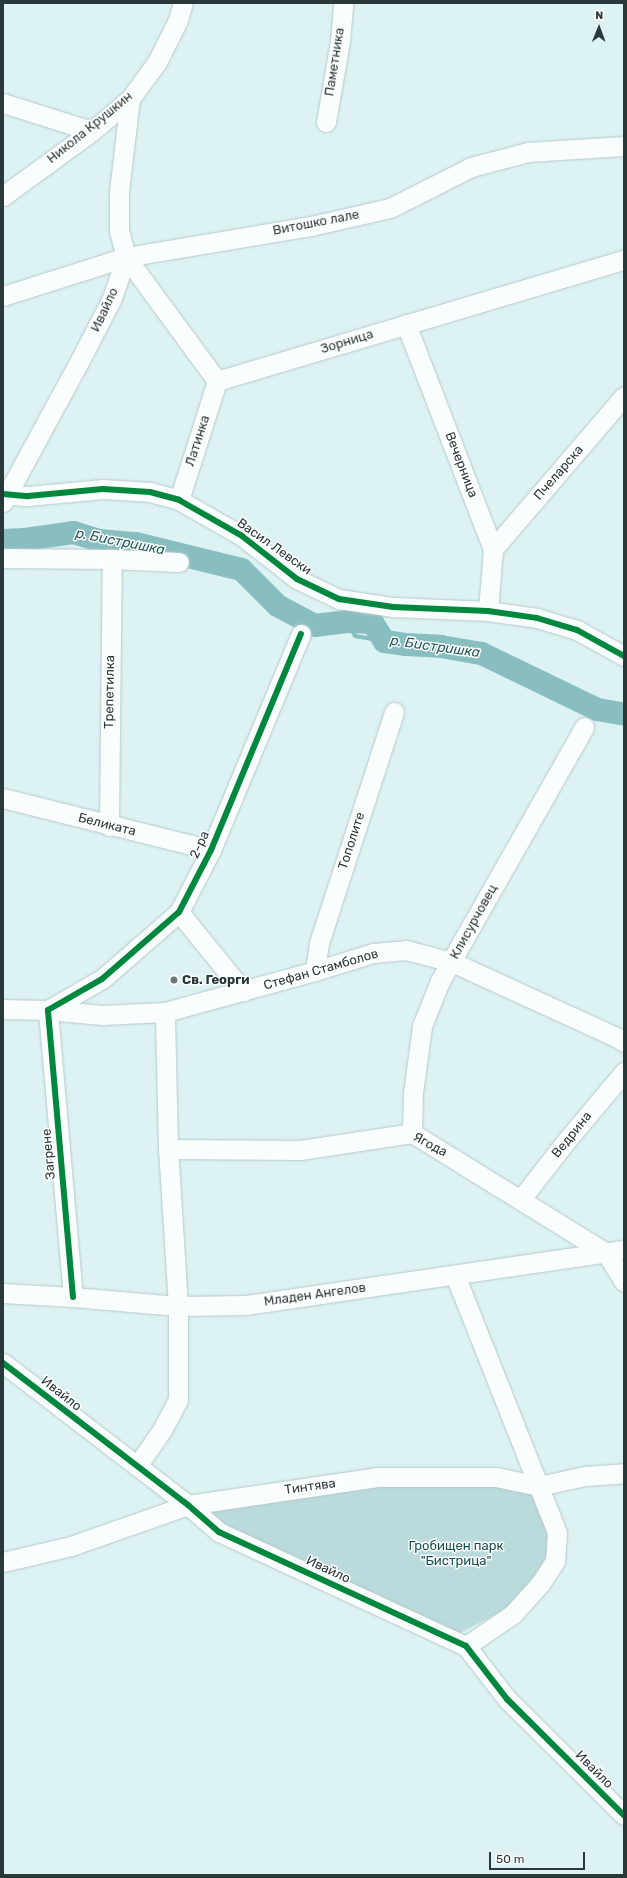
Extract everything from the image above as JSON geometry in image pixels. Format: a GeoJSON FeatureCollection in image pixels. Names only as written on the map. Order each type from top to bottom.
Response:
{"type":"FeatureCollection","features":[{"type":"Feature","properties":{"kind":"street","name":"Никола Крушкин"},"geometry":{"type":"LineString","coordinates":[[3,196],[92,131],[130,99],[157,62],[178,20],[183,3]]}},
{"type":"Feature","properties":{"kind":"street","name":"Паметника"},"geometry":{"type":"LineString","coordinates":[[326,122],[340,41],[343,3]]}},
{"type":"Feature","properties":{"kind":"street"},"geometry":{"type":"LineString","coordinates":[[130,99],[118,191],[119,231],[126,257],[217,381]]}},
{"type":"Feature","properties":{"kind":"street"},"geometry":{"type":"LineString","coordinates":[[3,103],[92,131]]}},
{"type":"Feature","properties":{"kind":"street","name":"Витошко лале"},"geometry":{"type":"LineString","coordinates":[[3,296],[126,257],[311,226],[390,208],[471,167],[528,152],[624,146]]}},
{"type":"Feature","properties":{"kind":"street","name":"Ивайло"},"geometry":{"type":"LineString","coordinates":[[4,497],[78,364],[112,298],[126,257]]}},
{"type":"Feature","properties":{"kind":"street","name":"Зорница"},"geometry":{"type":"LineString","coordinates":[[217,381],[624,260]]}},
{"type":"Feature","properties":{"kind":"street","name":"Вечерница"},"geometry":{"type":"LineString","coordinates":[[406,324],[493,549],[488,611]]}},
{"type":"Feature","properties":{"kind":"street","name":"Латинка"},"geometry":{"type":"LineString","coordinates":[[179,500],[217,381]]}},
{"type":"Feature","properties":{"kind":"street","name":"Пчеларска"},"geometry":{"type":"LineString","coordinates":[[493,549],[624,396]]}},
{"type":"Feature","properties":{"kind":"street","name":"Васил Левски"},"geometry":{"type":"LineString","coordinates":[[4,497],[103,489],[150,492],[179,500],[242,536],[297,579],[339,599],[393,607],[488,611],[537,618],[577,630],[624,656]]}},
{"type":"Feature","properties":{"kind":"street"},"geometry":{"type":"LineString","coordinates":[[3,558],[112,559],[179,562]]}},
{"type":"Feature","properties":{"kind":"street","name":"Трепетилка"},"geometry":{"type":"LineString","coordinates":[[108,826],[112,559]]}},
{"type":"Feature","properties":{"kind":"street","name":"2-ра"},"geometry":{"type":"LineString","coordinates":[[48,1010],[102,979],[179,912],[211,850],[301,634]]}},
{"type":"Feature","properties":{"kind":"street","name":"Тополите"},"geometry":{"type":"LineString","coordinates":[[315,971],[319,943],[394,712]]}},
{"type":"Feature","properties":{"kind":"street","name":"Клисурчовец"},"geometry":{"type":"LineString","coordinates":[[412,1133],[413,1093],[422,1026],[440,981],[584,727]]}},
{"type":"Feature","properties":{"kind":"street","name":"Беликата"},"geometry":{"type":"LineString","coordinates":[[3,798],[108,826],[211,850]]}},
{"type":"Feature","properties":{"kind":"street"},"geometry":{"type":"LineString","coordinates":[[179,912],[243,991]]}},
{"type":"Feature","properties":{"kind":"street","name":"Стефан Стамболов"},"geometry":{"type":"LineString","coordinates":[[3,1009],[48,1010],[102,1015],[165,1012],[315,971],[373,953],[406,950],[452,962],[624,1042]]}},
{"type":"Feature","properties":{"kind":"street","name":"Загрене"},"geometry":{"type":"LineString","coordinates":[[48,1010],[73,1297]]}},
{"type":"Feature","properties":{"kind":"street"},"geometry":{"type":"LineString","coordinates":[[138,1466],[162,1430],[178,1400],[178,1306],[168,1149],[165,1012]]}},
{"type":"Feature","properties":{"kind":"street","name":"Ведрина"},"geometry":{"type":"LineString","coordinates":[[521,1199],[567,1140],[624,1072]]}},
{"type":"Feature","properties":{"kind":"street","name":"Ягода"},"geometry":{"type":"LineString","coordinates":[[168,1149],[300,1150],[412,1133],[521,1199],[615,1252],[624,1282]]}},
{"type":"Feature","properties":{"kind":"street","name":"Младен Ангелов"},"geometry":{"type":"LineString","coordinates":[[3,1294],[73,1297],[178,1306],[246,1305],[615,1252]]}},
{"type":"Feature","properties":{"kind":"street"},"geometry":{"type":"LineString","coordinates":[[455,1275],[557,1533],[555,1561],[540,1584],[513,1614],[466,1646]]}},
{"type":"Feature","properties":{"kind":"street","name":"Ивайло"},"geometry":{"type":"LineString","coordinates":[[3,1363],[188,1505],[219,1532],[466,1646],[507,1699],[624,1815]]}},
{"type":"Feature","properties":{"kind":"street","name":"Тинтява"},"geometry":{"type":"LineString","coordinates":[[3,1562],[71,1546],[188,1505],[377,1477],[496,1477],[539,1486],[585,1476],[624,1473]]}},
{"type":"Feature","properties":{"kind":"green space","name":"Гробищен парк \"Бистрица\""},"geometry":{"type":"Polygon","coordinates":[[[497,1483],[534,1493],[550,1533],[546,1563],[504,1610],[458,1634],[215,1522],[210,1508],[379,1484],[497,1483]]]}},
{"type":"Feature","properties":{"kind":"waterway","name":"р. Бистришка"},"geometry":{"type":"LineString","coordinates":[[3,540],[24,539],[73,532],[99,540],[135,543],[241,569],[277,605],[314,625],[346,621],[372,622],[384,641],[440,646],[481,653],[597,709],[624,714]]}},
{"type":"Feature","properties":{"kind":"waterway"},"geometry":{"type":"LineString","coordinates":[[346,621],[355,636],[384,641]]}},
{"type":"Feature","properties":{"kind":"cycle path"},"geometry":{"type":"LineString","coordinates":[[3,494],[28,496],[103,489],[150,492],[179,500],[242,536],[297,579],[339,599],[393,607],[488,611],[537,618],[577,630],[624,656]]}},
{"type":"Feature","properties":{"kind":"cycle path"},"geometry":{"type":"LineString","coordinates":[[73,1297],[48,1010],[102,979],[179,912],[211,850],[301,634]]}},
{"type":"Feature","properties":{"kind":"cycle path"},"geometry":{"type":"LineString","coordinates":[[3,1363],[188,1505],[219,1532],[466,1646],[507,1699],[624,1815]]}},
{"type":"Feature","properties":{"kind":"place","name":"Св. Георги"},"geometry":{"type":"Point","coordinates":[174,980]}}]}
